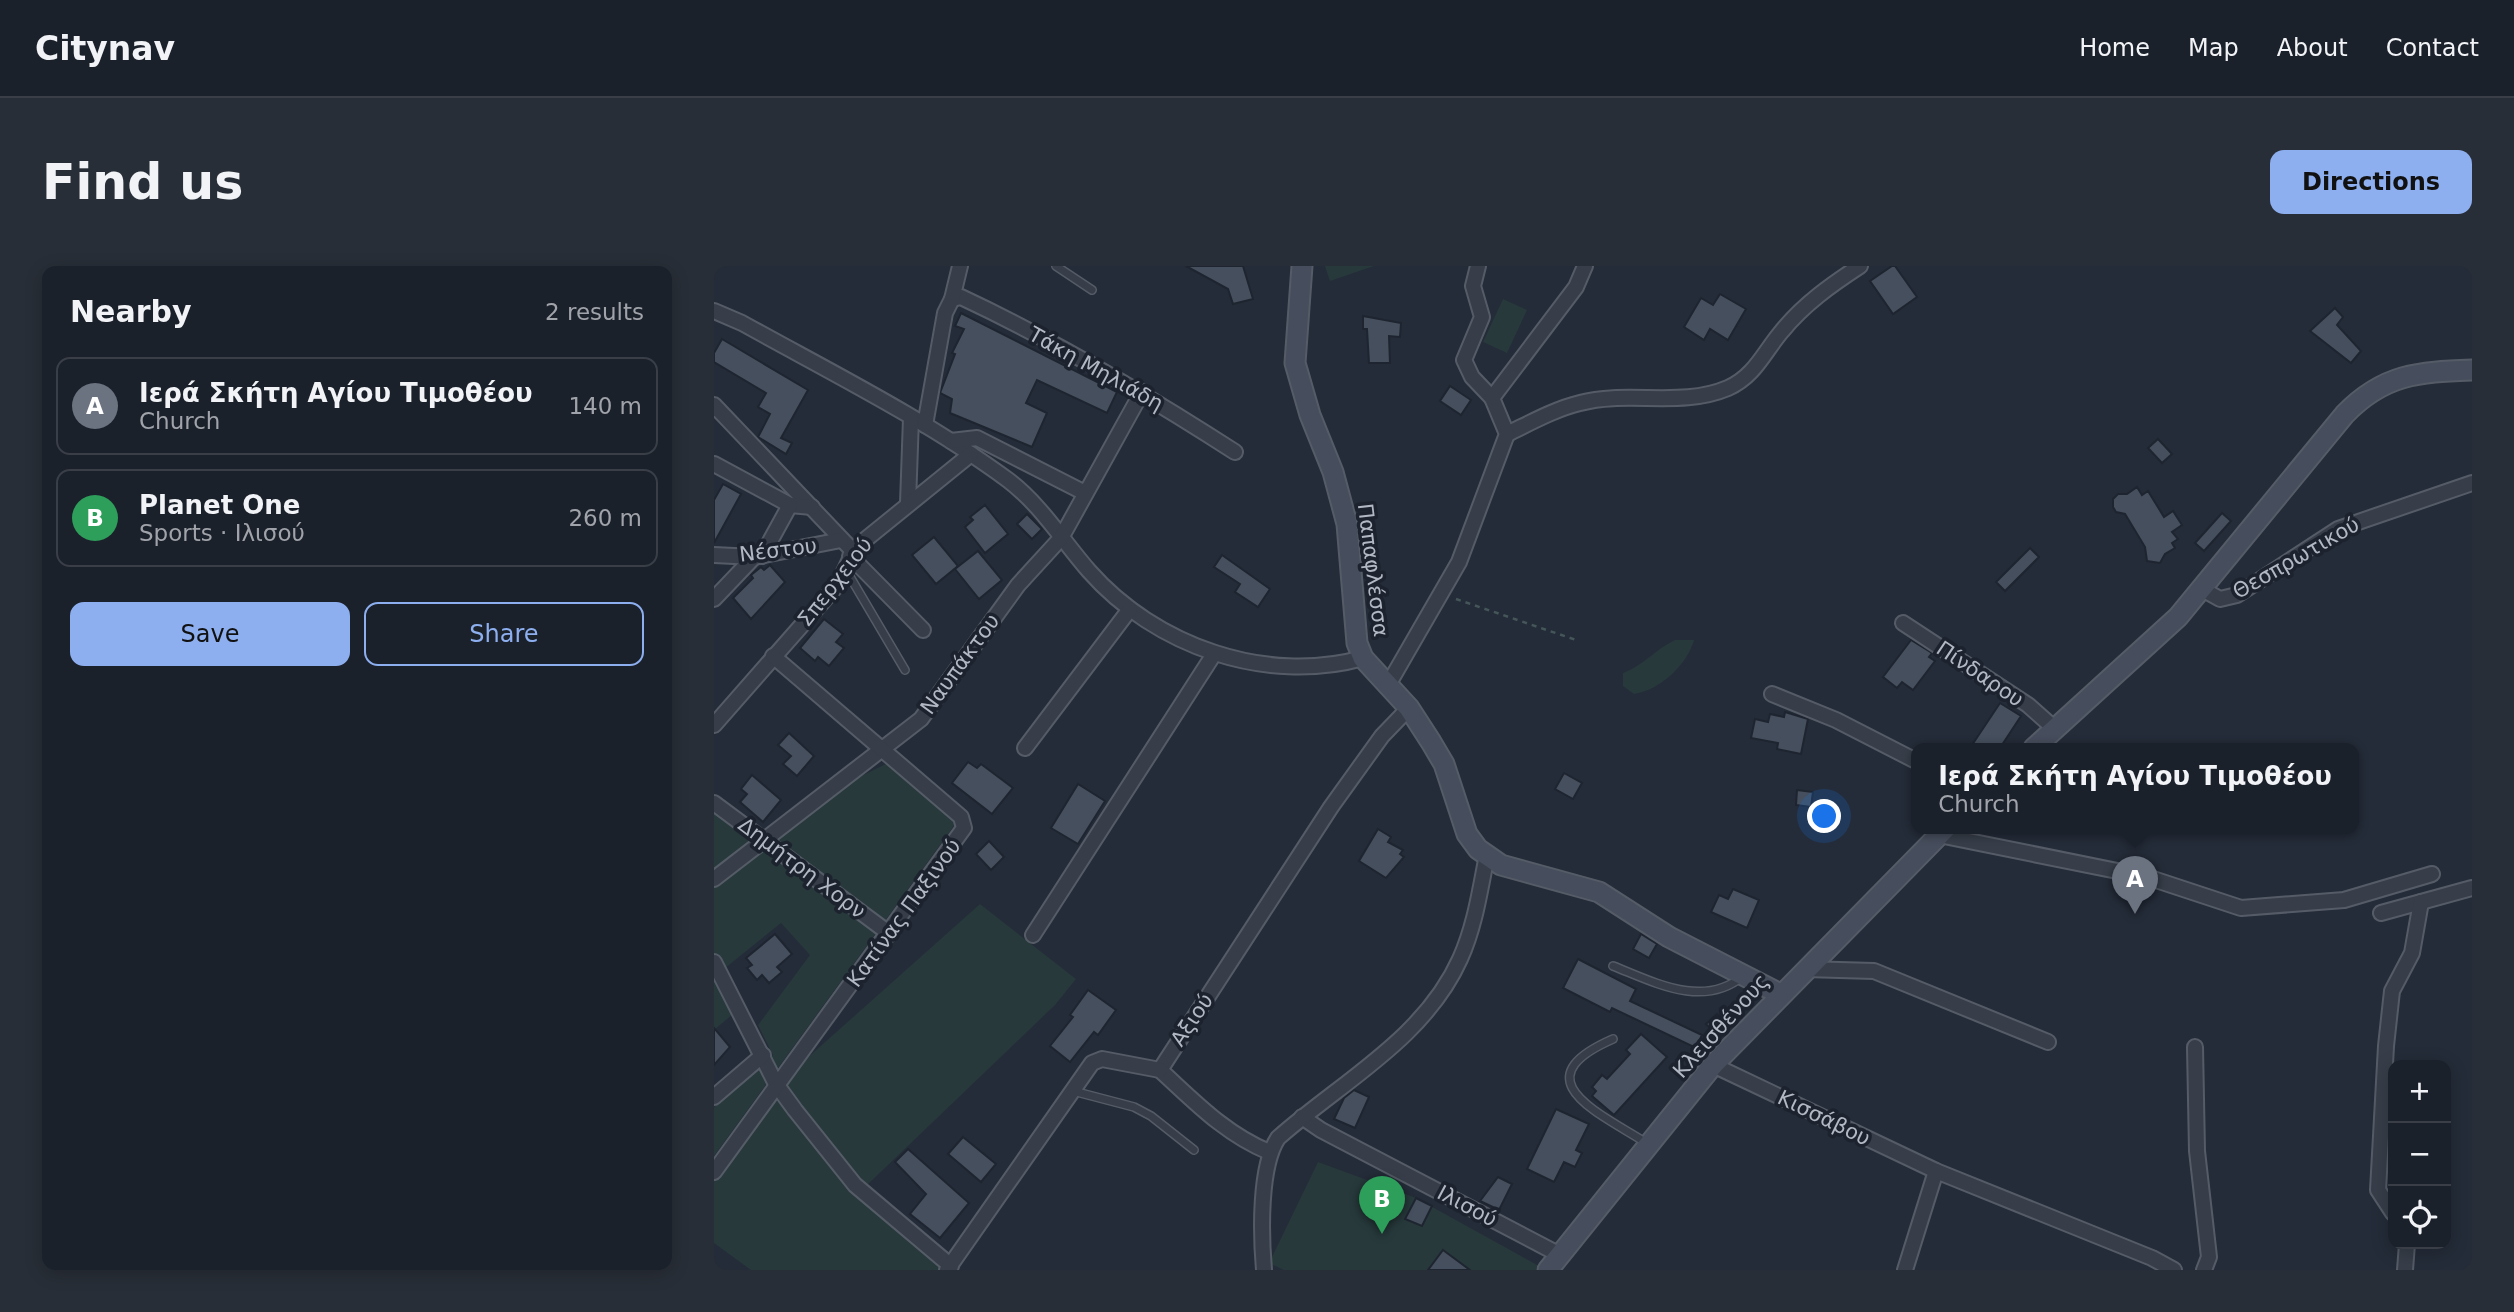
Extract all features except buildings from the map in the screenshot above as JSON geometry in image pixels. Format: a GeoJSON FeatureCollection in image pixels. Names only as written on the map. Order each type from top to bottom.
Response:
{"type":"FeatureCollection","features":[{"type":"Feature","properties":{"kind":"main road","name":"Παπαφλέσσα"},"geometry":{"type":"LineString","coordinates":[[1302,266],[1295,363],[1348,524],[1355,627],[1363,658],[1409,708],[1444,764],[1467,834],[1487,855],[1518,870],[1599,892],[1669,937],[1780,994]]}},
{"type":"Feature","properties":{"kind":"main road"},"geometry":{"type":"LineString","coordinates":[[2040,743],[2178,617],[2345,414],[2368,393],[2405,376],[2472,370]]}},
{"type":"Feature","properties":{"kind":"main road","name":"Κλεισθένους"},"geometry":{"type":"LineString","coordinates":[[1554,1262],[1713,1065],[1780,994],[1941,834]]}},
{"type":"Feature","properties":{"kind":"street"},"geometry":{"type":"LineString","coordinates":[[925,425],[945,313],[953,299],[960,266]]}},
{"type":"Feature","properties":{"kind":"street"},"geometry":{"type":"LineString","coordinates":[[1388,685],[1459,562],[1507,435],[1492,398],[1472,377],[1464,360],[1482,317],[1473,286],[1478,266]]}},
{"type":"Feature","properties":{"kind":"street"},"geometry":{"type":"LineString","coordinates":[[1492,398],[1576,287],[1585,266]]}},
{"type":"Feature","properties":{"kind":"street"},"geometry":{"type":"LineString","coordinates":[[1507,435],[1581,402],[1700,396],[1727,388],[1743,380],[1759,365],[1781,331],[1815,296],[1860,266]]}},
{"type":"Feature","properties":{"kind":"street","name":"Τάκη Μηλιάδη"},"geometry":{"type":"LineString","coordinates":[[953,299],[967,300],[1142,392],[1235,452]]}},
{"type":"Feature","properties":{"kind":"street"},"geometry":{"type":"LineString","coordinates":[[714,311],[753,329],[925,425],[971,454],[1027,497],[1099,582],[1130,609],[1182,643],[1214,654],[1291,665],[1336,666],[1363,658]]}},
{"type":"Feature","properties":{"kind":"street","name":"Ναυπάκτου"},"geometry":{"type":"LineString","coordinates":[[714,879],[921,719],[1018,585],[1061,538],[1142,392]]}},
{"type":"Feature","properties":{"kind":"street"},"geometry":{"type":"LineString","coordinates":[[714,405],[812,507],[841,540],[850,559],[923,631]]}},
{"type":"Feature","properties":{"kind":"street"},"geometry":{"type":"LineString","coordinates":[[908,503],[911,418]]}},
{"type":"Feature","properties":{"kind":"street"},"geometry":{"type":"LineString","coordinates":[[951,441],[977,438],[1085,493]]}},
{"type":"Feature","properties":{"kind":"street","name":"Σπερχειού"},"geometry":{"type":"LineString","coordinates":[[714,725],[839,583],[850,559],[908,503],[971,454]]}},
{"type":"Feature","properties":{"kind":"street"},"geometry":{"type":"LineString","coordinates":[[714,464],[790,505],[812,507]]}},
{"type":"Feature","properties":{"kind":"street","name":"Θεσπρωτικού"},"geometry":{"type":"LineString","coordinates":[[2202,589],[2220,599],[2237,595],[2338,529],[2472,482]]}},
{"type":"Feature","properties":{"kind":"street"},"geometry":{"type":"LineString","coordinates":[[714,599],[758,556],[790,505]]}},
{"type":"Feature","properties":{"kind":"street","name":"Νέστου"},"geometry":{"type":"LineString","coordinates":[[714,555],[758,556],[841,540]]}},
{"type":"Feature","properties":{"kind":"street"},"geometry":{"type":"LineString","coordinates":[[1026,748],[1130,609]]}},
{"type":"Feature","properties":{"kind":"street","name":"Πίνδαρου"},"geometry":{"type":"LineString","coordinates":[[1903,623],[2028,705],[2055,729]]}},
{"type":"Feature","properties":{"kind":"street"},"geometry":{"type":"LineString","coordinates":[[1033,935],[1214,654]]}},
{"type":"Feature","properties":{"kind":"street","name":"Κατίνας Παξινού"},"geometry":{"type":"LineString","coordinates":[[714,1172],[776,1084],[890,934],[962,833],[964,824],[961,817],[774,656]]}},
{"type":"Feature","properties":{"kind":"street"},"geometry":{"type":"LineString","coordinates":[[1772,694],[1818,712],[1911,758]]}},
{"type":"Feature","properties":{"kind":"street","name":"Αξιού"},"geometry":{"type":"LineString","coordinates":[[949,1268],[1092,1063],[1102,1059],[1160,1070],[1331,807],[1382,736],[1409,708]]}},
{"type":"Feature","properties":{"kind":"street","name":"Δημήτρη Χορν"},"geometry":{"type":"LineString","coordinates":[[714,803],[890,934]]}},
{"type":"Feature","properties":{"kind":"street"},"geometry":{"type":"LineString","coordinates":[[1952,834],[2147,877],[2241,908],[2344,900],[2432,874]]}},
{"type":"Feature","properties":{"kind":"street"},"geometry":{"type":"LineString","coordinates":[[1264,1270],[1264,1199],[1269,1152],[1278,1138],[1302,1117],[1408,1032],[1443,989],[1469,938],[1487,855]]}},
{"type":"Feature","properties":{"kind":"street"},"geometry":{"type":"LineString","coordinates":[[2381,913],[2472,888]]}},
{"type":"Feature","properties":{"kind":"street"},"geometry":{"type":"LineString","coordinates":[[2388,1205],[2378,1190],[2386,1046],[2392,991],[2412,953],[2421,902]]}},
{"type":"Feature","properties":{"kind":"street"},"geometry":{"type":"LineString","coordinates":[[714,962],[776,1084],[855,1185],[949,1268]]}},
{"type":"Feature","properties":{"kind":"street"},"geometry":{"type":"LineString","coordinates":[[1805,969],[1874,971],[2049,1042]]}},
{"type":"Feature","properties":{"kind":"street"},"geometry":{"type":"LineString","coordinates":[[2195,1047],[2197,1151],[2209,1257],[2204,1270]]}},
{"type":"Feature","properties":{"kind":"street"},"geometry":{"type":"LineString","coordinates":[[714,1097],[763,1055]]}},
{"type":"Feature","properties":{"kind":"street","name":"Κισσάβου"},"geometry":{"type":"LineString","coordinates":[[1713,1065],[1936,1171],[2152,1258],[2174,1270]]}},
{"type":"Feature","properties":{"kind":"street"},"geometry":{"type":"LineString","coordinates":[[1160,1070],[1220,1125],[1240,1139],[1269,1152]]}},
{"type":"Feature","properties":{"kind":"street","name":"Ιλισού"},"geometry":{"type":"LineString","coordinates":[[1302,1117],[1554,1262]]}},
{"type":"Feature","properties":{"kind":"street"},"geometry":{"type":"LineString","coordinates":[[1905,1270],[1936,1171]]}},
{"type":"Feature","properties":{"kind":"street"},"geometry":{"type":"LineString","coordinates":[[2405,1270],[2407,1249]]}},
{"type":"Feature","properties":{"kind":"lane"},"geometry":{"type":"LineString","coordinates":[[1056,266],[1093,290]]}},
{"type":"Feature","properties":{"kind":"lane"},"geometry":{"type":"LineString","coordinates":[[850,559],[905,670]]}},
{"type":"Feature","properties":{"kind":"lane"},"geometry":{"type":"LineString","coordinates":[[1613,966],[1671,989],[1692,992],[1722,988],[1743,976]]}},
{"type":"Feature","properties":{"kind":"lane"},"geometry":{"type":"LineString","coordinates":[[1613,1039],[1588,1050],[1574,1062],[1569,1069],[1568,1080],[1576,1094],[1591,1108],[1649,1144]]}},
{"type":"Feature","properties":{"kind":"lane"},"geometry":{"type":"LineString","coordinates":[[1073,1091],[1134,1107],[1151,1116],[1195,1150]]}},
{"type":"Feature","properties":{"kind":"path"},"geometry":{"type":"LineString","coordinates":[[1442,594],[1579,641]]}},
{"type":"Feature","properties":{"kind":"shaded area"},"geometry":{"type":"Polygon","coordinates":[[[1325,266],[1374,266],[1330,281],[1325,266]]]}},
{"type":"Feature","properties":{"kind":"shaded area"},"geometry":{"type":"Polygon","coordinates":[[[1503,299],[1527,310],[1507,353],[1483,342],[1503,299]]]}},
{"type":"Feature","properties":{"kind":"shaded area"},"geometry":{"type":"Polygon","coordinates":[[[1675,640],[1694,640],[1685,658],[1671,675],[1644,692],[1634,694],[1623,686],[1623,673],[1675,640]]]}},
{"type":"Feature","properties":{"kind":"shaded area"},"geometry":{"type":"Polygon","coordinates":[[[888,763],[956,823],[714,1156],[714,1107],[773,1055],[758,1025],[810,955],[781,923],[714,977],[714,810],[765,848],[851,781],[888,763]]]}},
{"type":"Feature","properties":{"kind":"shaded area"},"geometry":{"type":"Polygon","coordinates":[[[980,904],[1076,979],[1055,1005],[863,1189],[946,1263],[939,1270],[751,1270],[714,1243],[714,1178],[796,1068],[980,904]]]}},
{"type":"Feature","properties":{"kind":"shaded area"},"geometry":{"type":"Polygon","coordinates":[[[714,978],[733,1014],[714,1030],[714,978]]]}},
{"type":"Feature","properties":{"kind":"shaded area"},"geometry":{"type":"Polygon","coordinates":[[[1318,1162],[1416,1198],[1539,1266],[1536,1270],[1284,1270],[1269,1263],[1318,1162]]]}},
{"type":"Feature","properties":{"kind":"place","name":"Ιερά Σκήτη Αγίου Τιμοθέου"},"geometry":{"type":"Point","coordinates":[2135,914]}},
{"type":"Feature","properties":{"kind":"place","name":"Planet One"},"geometry":{"type":"Point","coordinates":[1382,1234]}}]}
